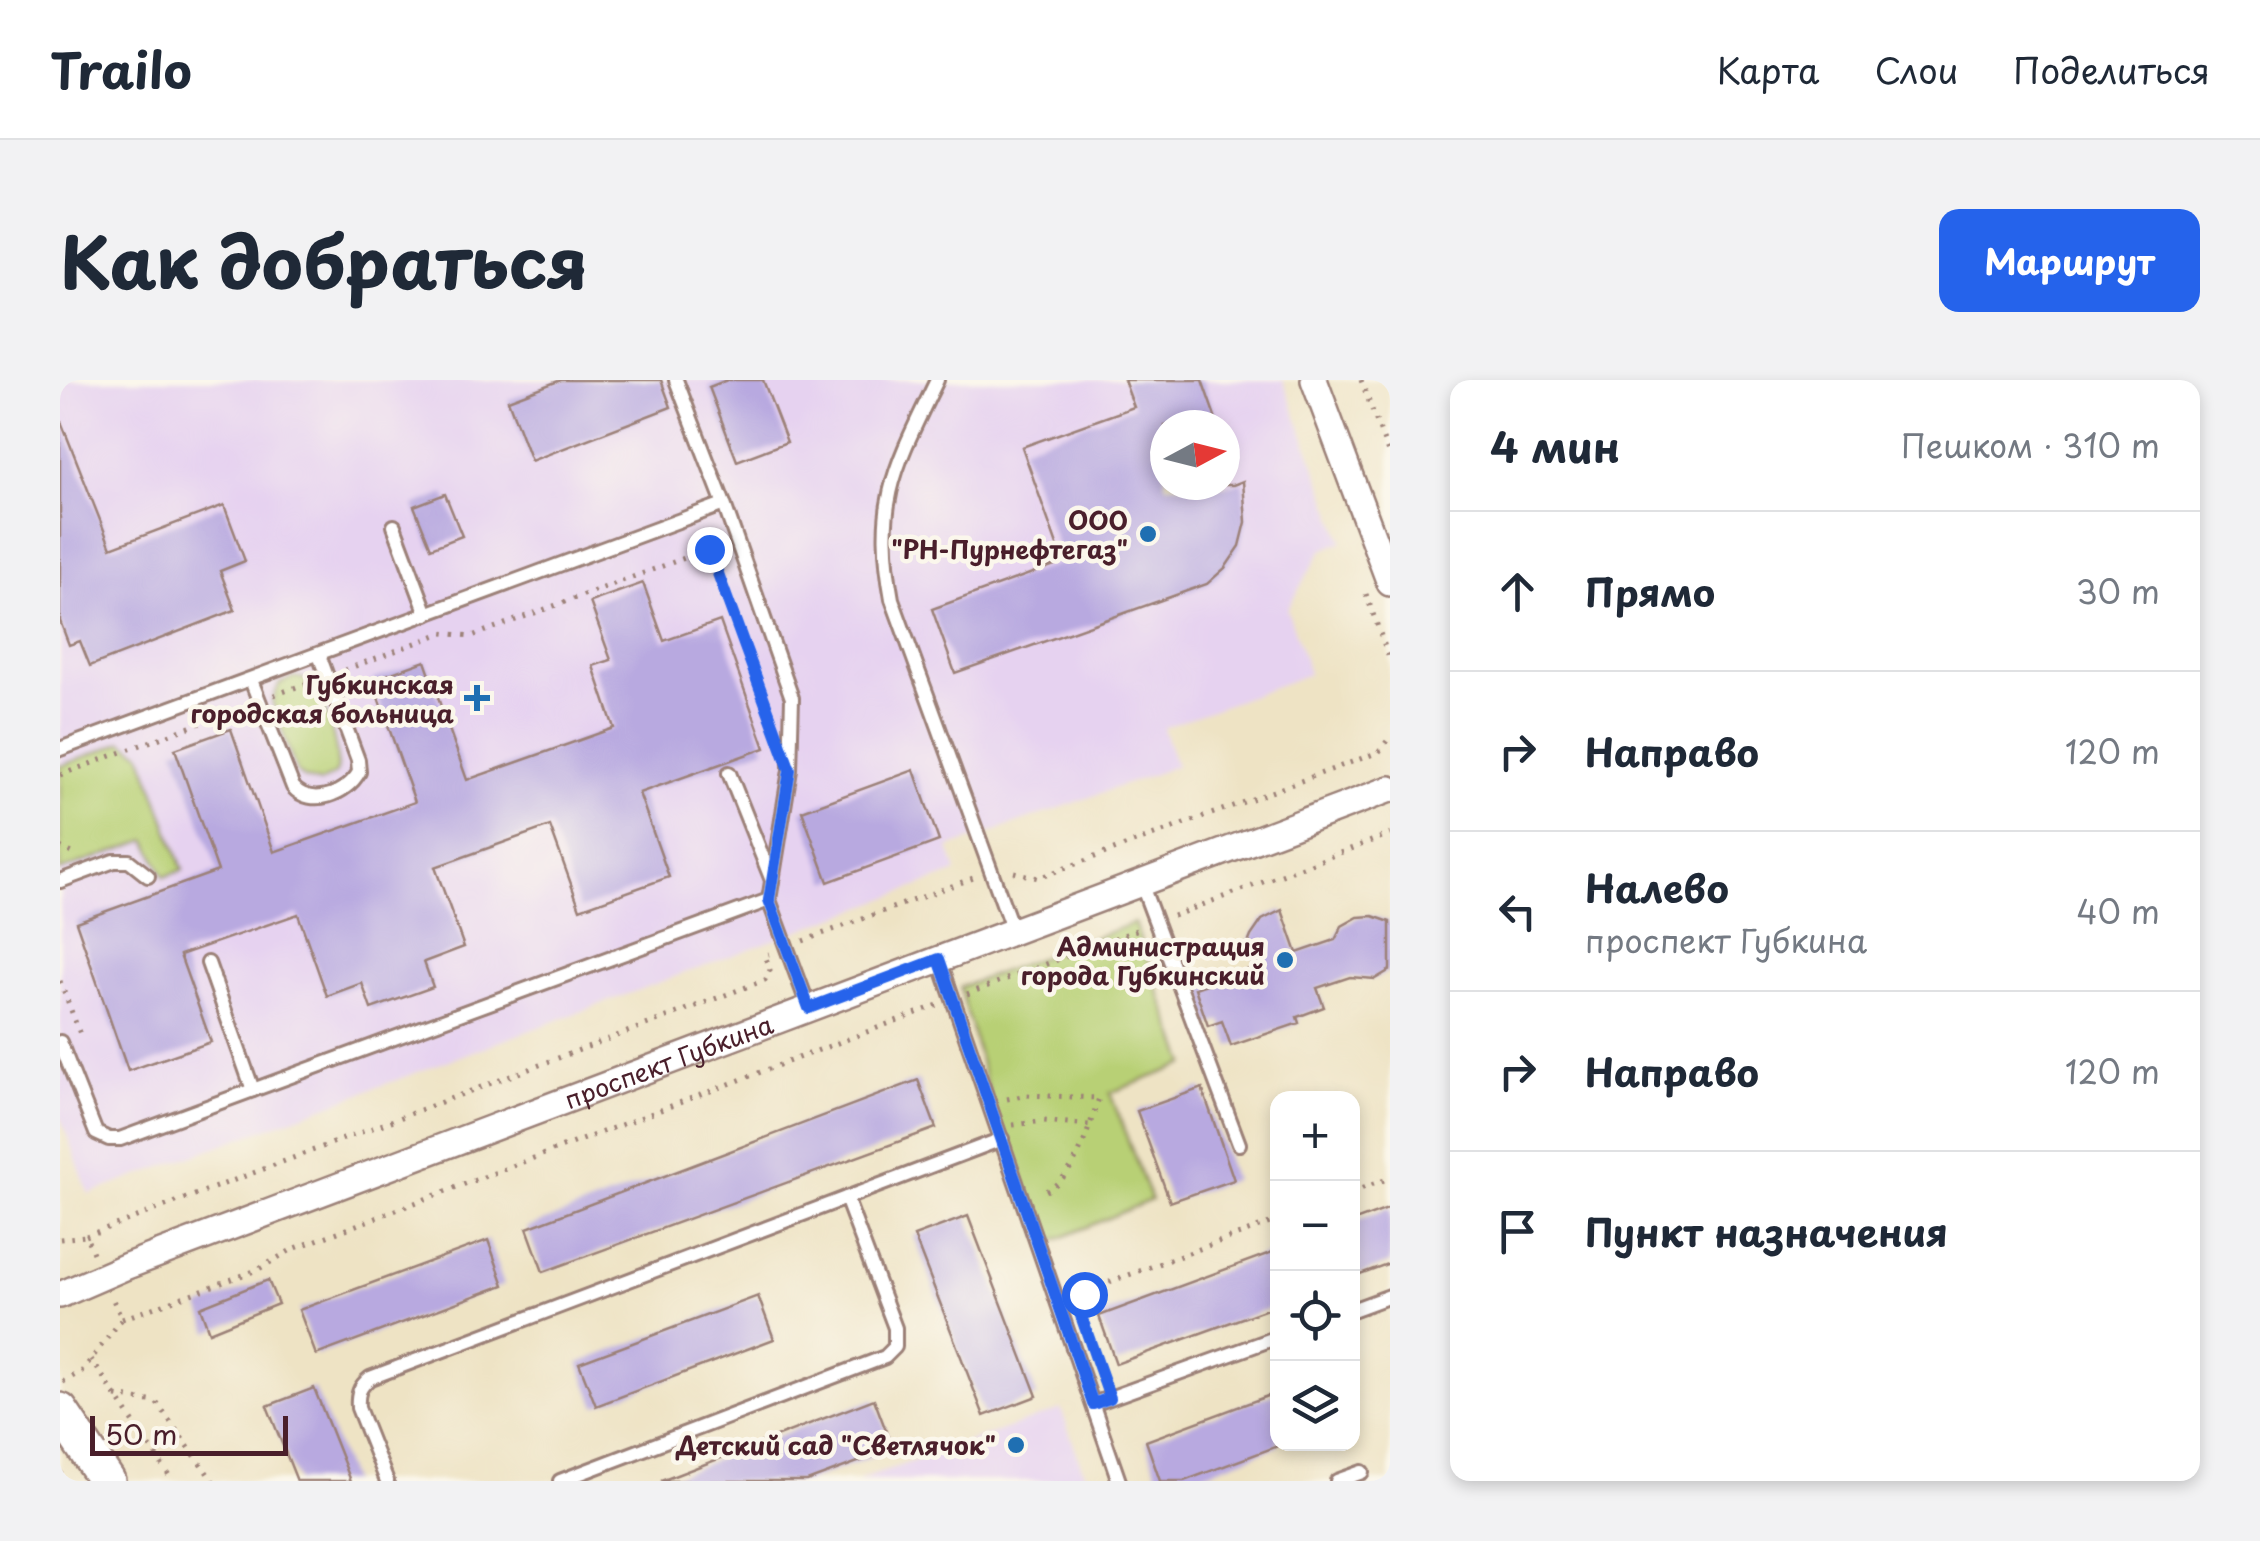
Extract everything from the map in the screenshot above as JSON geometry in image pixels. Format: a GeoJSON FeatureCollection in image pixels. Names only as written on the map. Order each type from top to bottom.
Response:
{"type":"FeatureCollection","features":[{"type":"Feature","properties":{"kind":"main road"},"geometry":{"type":"LineString","coordinates":[[60,1411],[107,1481]]}},
{"type":"Feature","properties":{"kind":"street"},"geometry":{"type":"LineString","coordinates":[[1314,380],[1390,583]]}},
{"type":"Feature","properties":{"kind":"street","name":"проспект Губкина"},"geometry":{"type":"LineString","coordinates":[[60,1295],[127,1266],[1390,790]]}},
{"type":"Feature","properties":{"kind":"lane"},"geometry":{"type":"LineString","coordinates":[[676,380],[792,698],[790,770],[769,900],[809,1008]]}},
{"type":"Feature","properties":{"kind":"lane"},"geometry":{"type":"LineString","coordinates":[[938,380],[896,464],[884,530],[886,563],[892,600],[1013,931]]}},
{"type":"Feature","properties":{"kind":"lane"},"geometry":{"type":"LineString","coordinates":[[60,748],[724,504]]}},
{"type":"Feature","properties":{"kind":"lane"},"geometry":{"type":"LineString","coordinates":[[394,526],[427,614]]}},
{"type":"Feature","properties":{"kind":"lane"},"geometry":{"type":"LineString","coordinates":[[251,680],[293,787],[300,795],[317,798],[348,787],[359,772],[358,760],[319,655]]}},
{"type":"Feature","properties":{"kind":"lane"},"geometry":{"type":"LineString","coordinates":[[729,773],[772,881]]}},
{"type":"Feature","properties":{"kind":"lane"},"geometry":{"type":"LineString","coordinates":[[60,881],[114,861],[129,862],[148,876]]}},
{"type":"Feature","properties":{"kind":"lane"},"geometry":{"type":"LineString","coordinates":[[1141,883],[1240,1144]]}},
{"type":"Feature","properties":{"kind":"lane"},"geometry":{"type":"LineString","coordinates":[[60,1042],[96,1133],[120,1139],[769,900]]}},
{"type":"Feature","properties":{"kind":"lane"},"geometry":{"type":"LineString","coordinates":[[939,959],[1120,1481]]}},
{"type":"Feature","properties":{"kind":"lane"},"geometry":{"type":"LineString","coordinates":[[208,963],[253,1090]]}},
{"type":"Feature","properties":{"kind":"lane"},"geometry":{"type":"LineString","coordinates":[[387,1481],[358,1408],[357,1395],[370,1378],[846,1198],[1000,1133]]}},
{"type":"Feature","properties":{"kind":"lane"},"geometry":{"type":"LineString","coordinates":[[560,1481],[885,1357],[894,1347],[895,1328],[846,1198]]}},
{"type":"Feature","properties":{"kind":"lane"},"geometry":{"type":"LineString","coordinates":[[1360,1307],[1390,1296]]}},
{"type":"Feature","properties":{"kind":"lane"},"geometry":{"type":"LineString","coordinates":[[1093,1404],[1270,1340]]}},
{"type":"Feature","properties":{"kind":"lane"},"geometry":{"type":"LineString","coordinates":[[1338,1481],[1362,1472]]}},
{"type":"Feature","properties":{"kind":"path"},"geometry":{"type":"LineString","coordinates":[[1361,380],[1390,458]]}},
{"type":"Feature","properties":{"kind":"path"},"geometry":{"type":"LineString","coordinates":[[60,774],[442,633],[472,636],[709,549],[790,770]]}},
{"type":"Feature","properties":{"kind":"path"},"geometry":{"type":"LineString","coordinates":[[86,1236],[765,980],[770,970],[765,955],[786,946],[1003,867],[1022,877],[1038,878],[1379,752],[1390,737]]}},
{"type":"Feature","properties":{"kind":"path"},"geometry":{"type":"LineString","coordinates":[[122,1319],[257,1270],[293,1249],[1390,834]]}},
{"type":"Feature","properties":{"kind":"path"},"geometry":{"type":"LineString","coordinates":[[989,1103],[1027,1094],[1099,1098],[1070,1170],[1053,1188],[1023,1200]]}},
{"type":"Feature","properties":{"kind":"path"},"geometry":{"type":"LineString","coordinates":[[1000,1133],[1044,1122],[1090,1125]]}},
{"type":"Feature","properties":{"kind":"path"},"geometry":{"type":"LineString","coordinates":[[1360,1189],[1390,1178]]}},
{"type":"Feature","properties":{"kind":"path"},"geometry":{"type":"LineString","coordinates":[[1080,1313],[1080,1300],[1088,1290],[1270,1223]]}},
{"type":"Feature","properties":{"kind":"path"},"geometry":{"type":"LineString","coordinates":[[60,1384],[82,1372],[110,1335]]}},
{"type":"Feature","properties":{"kind":"path"},"geometry":{"type":"LineString","coordinates":[[91,1359],[173,1481]]}},
{"type":"Feature","properties":{"kind":"path"},"geometry":{"type":"LineString","coordinates":[[116,1396],[156,1402],[213,1481]]}},
{"type":"Feature","properties":{"kind":"path"},"geometry":{"type":"LineString","coordinates":[[60,1472],[66,1481]]}},
{"type":"Feature","properties":{"kind":"shaded area","name":"Губкинская городская больница"},"geometry":{"type":"Polygon","coordinates":[[[60,380],[1283,380],[1343,541],[1322,550],[1287,609],[1309,674],[1163,728],[1176,766],[949,848],[957,872],[89,1194],[60,1116],[60,380]]]}},
{"type":"Feature","properties":{"kind":"shaded area","name":"Детский сад \"Светлячок\""},"geometry":{"type":"Polygon","coordinates":[[[1061,1409],[1087,1481],[857,1481],[1061,1409]]]}},
{"type":"Feature","properties":{"kind":"green space"},"geometry":{"type":"Polygon","coordinates":[[[294,677],[315,688],[332,731],[337,766],[335,774],[320,783],[303,778],[296,771],[272,702],[279,684],[294,677]]]}},
{"type":"Feature","properties":{"kind":"green space"},"geometry":{"type":"Polygon","coordinates":[[[123,742],[141,753],[183,870],[164,877],[147,840],[60,871],[60,766],[123,742]]]}},
{"type":"Feature","properties":{"kind":"green space"},"geometry":{"type":"Polygon","coordinates":[[[1134,923],[1186,1064],[1110,1093],[1151,1200],[1044,1245],[1011,1141],[998,1127],[960,987],[1134,923]]]}},
{"type":"Feature","properties":{"kind":"building"},"geometry":{"type":"Polygon","coordinates":[[[561,380],[661,380],[671,407],[531,461],[508,400],[561,380]]]}},
{"type":"Feature","properties":{"kind":"building"},"geometry":{"type":"Polygon","coordinates":[[[727,380],[763,380],[787,442],[737,461],[709,387],[727,380]]]}},
{"type":"Feature","properties":{"kind":"building","name":"ООО \"РН-Пурнефтегаз\""},"geometry":{"type":"Polygon","coordinates":[[[1124,380],[1202,380],[1213,410],[1150,410],[1150,500],[1240,500],[1243,481],[1246,522],[1240,546],[1225,568],[1207,584],[955,673],[932,609],[1063,562],[1022,447],[1134,407],[1124,380]]]}},
{"type":"Feature","properties":{"kind":"building"},"geometry":{"type":"Polygon","coordinates":[[[60,419],[111,548],[224,505],[245,561],[220,571],[235,610],[90,666],[80,641],[69,645],[60,621],[60,419]]]}},
{"type":"Feature","properties":{"kind":"building"},"geometry":{"type":"Polygon","coordinates":[[[445,494],[462,536],[431,548],[414,506],[445,494]]]}},
{"type":"Feature","properties":{"kind":"building"},"geometry":{"type":"Polygon","coordinates":[[[643,583],[664,641],[720,621],[765,748],[639,793],[669,877],[580,909],[550,826],[435,867],[464,947],[424,962],[433,987],[371,1009],[362,983],[327,996],[298,914],[180,955],[211,1042],[128,1071],[76,922],[218,871],[175,749],[231,729],[274,852],[415,802],[372,680],[425,661],[467,780],[614,728],[593,666],[611,660],[590,602],[643,583]]]}},
{"type":"Feature","properties":{"kind":"building"},"geometry":{"type":"Polygon","coordinates":[[[914,770],[939,841],[828,882],[802,811],[914,770]]]}},
{"type":"Feature","properties":{"kind":"building"},"geometry":{"type":"Polygon","coordinates":[[[1282,910],[1297,953],[1335,940],[1342,926],[1358,917],[1373,916],[1390,922],[1390,970],[1375,979],[1350,977],[1317,988],[1324,1007],[1297,1017],[1299,1023],[1231,1046],[1222,1021],[1208,1026],[1195,988],[1258,966],[1249,941],[1251,936],[1262,920],[1282,910]]]}},
{"type":"Feature","properties":{"kind":"building"},"geometry":{"type":"Polygon","coordinates":[[[918,1080],[936,1128],[543,1272],[527,1228],[918,1080]]]}},
{"type":"Feature","properties":{"kind":"building"},"geometry":{"type":"Polygon","coordinates":[[[1202,1088],[1234,1180],[1170,1202],[1137,1111],[1202,1088]]]}},
{"type":"Feature","properties":{"kind":"building"},"geometry":{"type":"Polygon","coordinates":[[[1390,1208],[1390,1263],[1360,1274],[1360,1271],[1360,1219],[1390,1208]]]}},
{"type":"Feature","properties":{"kind":"building"},"geometry":{"type":"Polygon","coordinates":[[[968,1216],[1037,1396],[984,1416],[914,1236],[968,1216]]]}},
{"type":"Feature","properties":{"kind":"building"},"geometry":{"type":"Polygon","coordinates":[[[488,1240],[504,1285],[316,1355],[299,1310],[488,1240]]]}},
{"type":"Feature","properties":{"kind":"building"},"geometry":{"type":"Polygon","coordinates":[[[1270,1253],[1270,1308],[1116,1364],[1099,1316],[1270,1253]]]}},
{"type":"Feature","properties":{"kind":"building"},"geometry":{"type":"Polygon","coordinates":[[[268,1280],[278,1304],[209,1332],[200,1307],[268,1280]]]}},
{"type":"Feature","properties":{"kind":"building"},"geometry":{"type":"Polygon","coordinates":[[[758,1296],[774,1339],[596,1406],[579,1363],[758,1296]]]}},
{"type":"Feature","properties":{"kind":"building"},"geometry":{"type":"Polygon","coordinates":[[[314,1388],[351,1481],[297,1481],[267,1406],[314,1388]]]}},
{"type":"Feature","properties":{"kind":"building"},"geometry":{"type":"Polygon","coordinates":[[[1270,1395],[1270,1449],[1184,1481],[1160,1481],[1146,1441],[1270,1395]]]}},
{"type":"Feature","properties":{"kind":"building"},"geometry":{"type":"Polygon","coordinates":[[[874,1399],[893,1449],[807,1481],[661,1481],[874,1399]]]}},
{"type":"Feature","properties":{"kind":"place","name":"ООО \"РН-Пурнефтегаз\""},"geometry":{"type":"Point","coordinates":[1148,534]}},
{"type":"Feature","properties":{"kind":"place","name":"Губкинская городская больница"},"geometry":{"type":"Point","coordinates":[477,698]}},
{"type":"Feature","properties":{"kind":"place","name":"Администрация города Губкинский"},"geometry":{"type":"Point","coordinates":[1285,960]}},
{"type":"Feature","properties":{"kind":"place","name":"Детский сад \"Светлячок\""},"geometry":{"type":"Point","coordinates":[1016,1445]}},
{"type":"Feature","properties":{"kind":"route"},"geometry":{"type":"LineString","coordinates":[[709,549],[790,770],[769,900],[809,1008],[939,959],[1093,1404],[1110,1398],[1080,1313],[1084,1294]]}}]}
